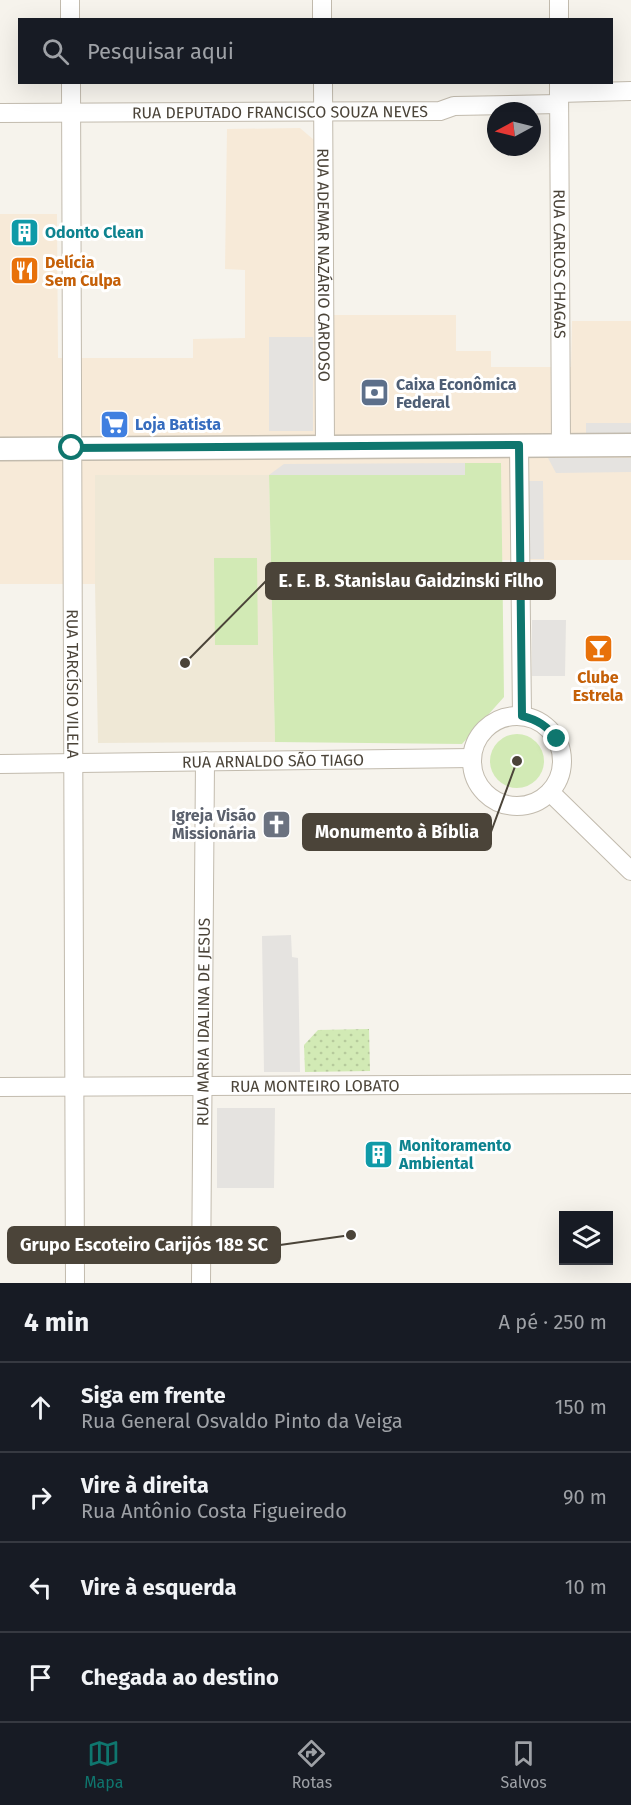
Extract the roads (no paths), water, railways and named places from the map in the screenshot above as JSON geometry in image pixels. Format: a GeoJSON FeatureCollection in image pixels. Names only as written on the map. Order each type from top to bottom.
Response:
{"type":"FeatureCollection","features":[{"type":"Feature","properties":{"kind":"street"},"geometry":{"type":"LineString","coordinates":[[70,0],[70,18]]}},
{"type":"Feature","properties":{"kind":"street"},"geometry":{"type":"LineString","coordinates":[[322,0],[322,18]]}},
{"type":"Feature","properties":{"kind":"street"},"geometry":{"type":"LineString","coordinates":[[559,0],[559,18]]}},
{"type":"Feature","properties":{"kind":"street","name":"RUA TARCÍSIO VILELA"},"geometry":{"type":"LineString","coordinates":[[71,84],[75,1283]]}},
{"type":"Feature","properties":{"kind":"street","name":"RUA ADEMAR NAZÁRIO CARDOSO"},"geometry":{"type":"LineString","coordinates":[[323,84],[325,447]]}},
{"type":"Feature","properties":{"kind":"street","name":"RUA DEPUTADO FRANCISCO SOUZA NEVES"},"geometry":{"type":"LineString","coordinates":[[0,113],[440,111],[454,106],[559,93],[631,91]]}},
{"type":"Feature","properties":{"kind":"street","name":"RUA CARLOS CHAGAS"},"geometry":{"type":"LineString","coordinates":[[559,93],[561,445]]}},
{"type":"Feature","properties":{"kind":"street"},"geometry":{"type":"LineString","coordinates":[[519,445],[522,716]]}},
{"type":"Feature","properties":{"kind":"street"},"geometry":{"type":"LineString","coordinates":[[0,448],[631,445]]}},
{"type":"Feature","properties":{"kind":"street"},"geometry":{"type":"LineString","coordinates":[[508,716],[522,716],[536,719],[557,739],[562,752],[562,767],[558,781],[539,801],[526,806],[513,806],[499,803],[487,795],[478,784],[473,772],[472,758],[475,743],[494,721],[508,716]]}},
{"type":"Feature","properties":{"kind":"street","name":"RUA ARNALDO SÃO TIAGO"},"geometry":{"type":"LineString","coordinates":[[0,764],[472,758]]}},
{"type":"Feature","properties":{"kind":"street","name":"RUA MARIA IDALINA DE JESUS"},"geometry":{"type":"LineString","coordinates":[[201,1283],[205,761]]}},
{"type":"Feature","properties":{"kind":"street"},"geometry":{"type":"LineString","coordinates":[[550,792],[631,871]]}},
{"type":"Feature","properties":{"kind":"street","name":"RUA MONTEIRO LOBATO"},"geometry":{"type":"LineString","coordinates":[[0,1087],[631,1084]]}},
{"type":"Feature","properties":{"kind":"place","name":"Odonto Clean"},"geometry":{"type":"Point","coordinates":[24,232]}},
{"type":"Feature","properties":{"kind":"place","name":"Delícia Sem Culpa"},"geometry":{"type":"Point","coordinates":[24,271]}},
{"type":"Feature","properties":{"kind":"place","name":"Caixa Econômica Federal"},"geometry":{"type":"Point","coordinates":[375,393]}},
{"type":"Feature","properties":{"kind":"place","name":"Loja Batista"},"geometry":{"type":"Point","coordinates":[114,424]}},
{"type":"Feature","properties":{"kind":"place","name":"Clube Estrela"},"geometry":{"type":"Point","coordinates":[598,649]}},
{"type":"Feature","properties":{"kind":"place","name":"E. E. B. Stanislau Gaidzinski Filho"},"geometry":{"type":"Point","coordinates":[185,663]}},
{"type":"Feature","properties":{"kind":"place","name":"Monumento à Bíblia"},"geometry":{"type":"Point","coordinates":[517,761]}},
{"type":"Feature","properties":{"kind":"place","name":"Igreja Visão Missionária"},"geometry":{"type":"Point","coordinates":[277,824]}},
{"type":"Feature","properties":{"kind":"place","name":"Monitoramento Ambiental"},"geometry":{"type":"Point","coordinates":[378,1154]}},
{"type":"Feature","properties":{"kind":"place","name":"Grupo Escoteiro Carijós 18º SC"},"geometry":{"type":"Point","coordinates":[351,1235]}}]}
